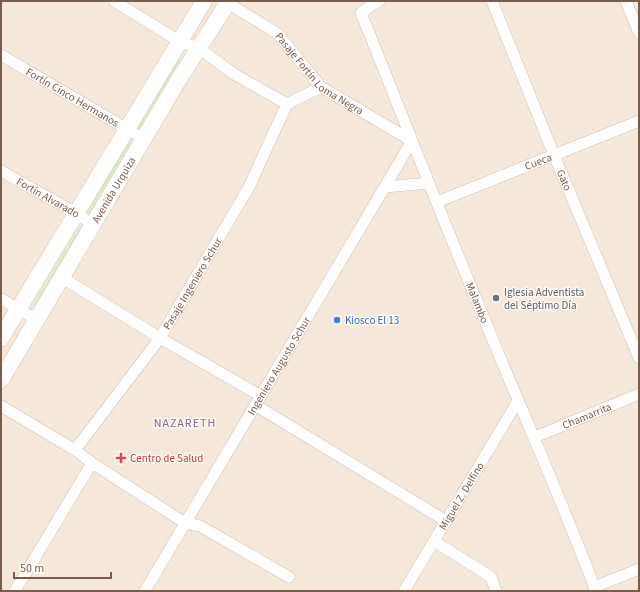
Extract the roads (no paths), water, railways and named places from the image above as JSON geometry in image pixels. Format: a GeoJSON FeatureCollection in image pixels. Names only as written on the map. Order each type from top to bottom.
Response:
{"type":"FeatureCollection","features":[{"type":"Feature","properties":{"kind":"main road","name":"Avenida Urquiza"},"geometry":{"type":"LineString","coordinates":[[1,338],[126,128],[204,1]]}},
{"type":"Feature","properties":{"kind":"main road","name":"Avenida Urquiza"},"geometry":{"type":"LineString","coordinates":[[1,380],[179,79],[200,49],[229,2]]}},
{"type":"Feature","properties":{"kind":"street"},"geometry":{"type":"LineString","coordinates":[[114,1],[179,42],[200,49],[234,74],[287,104],[322,86]]}},
{"type":"Feature","properties":{"kind":"street","name":"Malambo"},"geometry":{"type":"LineString","coordinates":[[380,1],[373,4],[361,13],[518,401],[535,437],[595,589]]}},
{"type":"Feature","properties":{"kind":"street","name":"Gato"},"geometry":{"type":"LineString","coordinates":[[492,1],[554,155],[639,358]]}},
{"type":"Feature","properties":{"kind":"street"},"geometry":{"type":"LineString","coordinates":[[626,1],[639,33]]}},
{"type":"Feature","properties":{"kind":"street","name":"Pasaje Fortín Loma Negra"},"geometry":{"type":"LineString","coordinates":[[229,2],[278,34],[322,86],[412,141]]}},
{"type":"Feature","properties":{"kind":"street","name":"Fortín Cinco Hermanos"},"geometry":{"type":"LineString","coordinates":[[1,55],[144,139]]}},
{"type":"Feature","properties":{"kind":"street","name":"Pasaje Ingeniero Schur"},"geometry":{"type":"LineString","coordinates":[[75,450],[160,338],[249,187],[287,104]]}},
{"type":"Feature","properties":{"kind":"street","name":"Cueca"},"geometry":{"type":"LineString","coordinates":[[437,202],[639,121]]}},
{"type":"Feature","properties":{"kind":"street","name":"Ingeniero Augusto Schur"},"geometry":{"type":"LineString","coordinates":[[145,591],[412,141]]}},
{"type":"Feature","properties":{"kind":"street","name":"Fortín Alvarado"},"geometry":{"type":"LineString","coordinates":[[1,171],[76,212],[93,225]]}},
{"type":"Feature","properties":{"kind":"street"},"geometry":{"type":"LineString","coordinates":[[385,187],[429,183]]}},
{"type":"Feature","properties":{"kind":"street"},"geometry":{"type":"LineString","coordinates":[[61,277],[258,400],[446,521]]}},
{"type":"Feature","properties":{"kind":"street"},"geometry":{"type":"LineString","coordinates":[[1,299],[36,319]]}},
{"type":"Feature","properties":{"kind":"street","name":"Chamarrita"},"geometry":{"type":"LineString","coordinates":[[535,437],[639,394]]}},
{"type":"Feature","properties":{"kind":"street","name":"Miguel Z. Delfino"},"geometry":{"type":"LineString","coordinates":[[404,591],[518,401]]}},
{"type":"Feature","properties":{"kind":"street"},"geometry":{"type":"LineString","coordinates":[[1,406],[75,450],[92,464],[186,523],[200,526],[289,577]]}},
{"type":"Feature","properties":{"kind":"street"},"geometry":{"type":"LineString","coordinates":[[15,591],[92,464]]}},
{"type":"Feature","properties":{"kind":"street"},"geometry":{"type":"LineString","coordinates":[[434,541],[491,577],[496,591]]}},
{"type":"Feature","properties":{"kind":"street"},"geometry":{"type":"LineString","coordinates":[[595,589],[639,569]]}},
{"type":"Feature","properties":{"kind":"place","name":"Iglesia Adventista del Séptimo Día"},"geometry":{"type":"Point","coordinates":[496,298]}},
{"type":"Feature","properties":{"kind":"place","name":"Kiosco El 13"},"geometry":{"type":"Point","coordinates":[337,320]}},
{"type":"Feature","properties":{"kind":"place","name":"Centro de Salud"},"geometry":{"type":"Point","coordinates":[121,458]}},
{"type":"Feature","properties":{"kind":"district","name":"NAZARETH"},"geometry":{"type":"Point","coordinates":[185,423]}}]}
